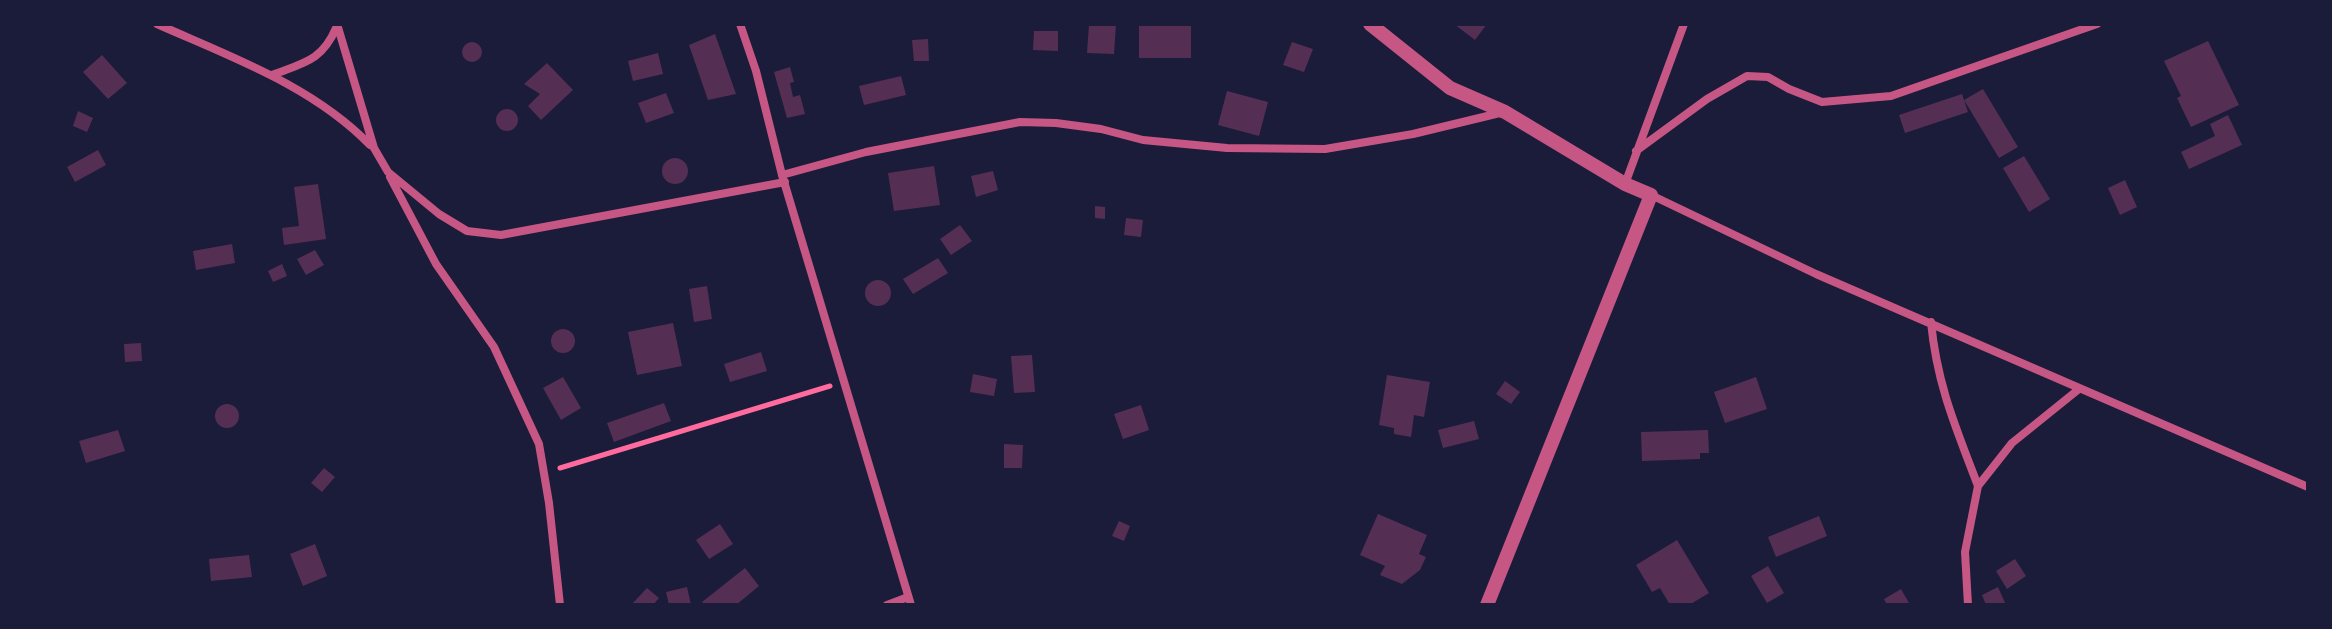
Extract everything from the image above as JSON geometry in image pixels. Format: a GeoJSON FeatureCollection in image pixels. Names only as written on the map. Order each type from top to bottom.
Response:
{"type":"FeatureCollection","features":[{"type":"Feature","properties":{"kind":"street"},"geometry":{"type":"LineString","coordinates":[[157,24],[272,75],[335,113],[374,148]]}},
{"type":"Feature","properties":{"kind":"street"},"geometry":{"type":"LineString","coordinates":[[740,24],[910,601],[887,605]]}},
{"type":"Feature","properties":{"kind":"street"},"geometry":{"type":"LineString","coordinates":[[1370,24],[1450,88],[1505,112],[1625,184],[1816,274],[2308,487]]}},
{"type":"Feature","properties":{"kind":"street"},"geometry":{"type":"LineString","coordinates":[[1625,184],[1684,24]]}},
{"type":"Feature","properties":{"kind":"street"},"geometry":{"type":"LineString","coordinates":[[1636,151],[1707,99],[1747,76],[1768,77],[1822,102],[1891,96],[2097,24]]}},
{"type":"Feature","properties":{"kind":"street"},"geometry":{"type":"LineString","coordinates":[[272,75],[314,59],[329,44],[337,26]]}},
{"type":"Feature","properties":{"kind":"street"},"geometry":{"type":"LineString","coordinates":[[337,26],[374,148],[436,264],[494,347],[539,444],[560,605]]}},
{"type":"Feature","properties":{"kind":"street"},"geometry":{"type":"LineString","coordinates":[[388,172],[439,214],[467,231],[501,235],[783,178],[866,152],[1020,122],[1056,123],[1101,129],[1143,140],[1213,147],[1325,149],[1413,134],[1505,112]]}},
{"type":"Feature","properties":{"kind":"street"},"geometry":{"type":"LineString","coordinates":[[1487,605],[1651,195]]}},
{"type":"Feature","properties":{"kind":"street"},"geometry":{"type":"LineString","coordinates":[[1931,322],[1939,378],[1978,486]]}},
{"type":"Feature","properties":{"kind":"street"},"geometry":{"type":"LineString","coordinates":[[1968,605],[1965,552],[1978,486],[2012,443],[2079,389]]}},
{"type":"Feature","properties":{"kind":"path"},"geometry":{"type":"LineString","coordinates":[[544,473],[845,382]]}},
{"type":"Feature","properties":{"kind":"building"},"geometry":{"type":"Polygon","coordinates":[[[1089,24],[1116,24],[1114,54],[1087,53],[1089,24]]]}},
{"type":"Feature","properties":{"kind":"building"},"geometry":{"type":"Polygon","coordinates":[[[1139,24],[1191,24],[1191,58],[1139,58],[1139,24]]]}},
{"type":"Feature","properties":{"kind":"building"},"geometry":{"type":"Polygon","coordinates":[[[1454,24],[1487,24],[1475,40],[1454,24]]]}},
{"type":"Feature","properties":{"kind":"building"},"geometry":{"type":"Polygon","coordinates":[[[1034,31],[1058,31],[1058,51],[1033,50],[1034,31]]]}},
{"type":"Feature","properties":{"kind":"building"},"geometry":{"type":"Polygon","coordinates":[[[715,34],[736,94],[708,100],[689,45],[715,34]]]}},
{"type":"Feature","properties":{"kind":"building"},"geometry":{"type":"Polygon","coordinates":[[[928,39],[929,61],[914,61],[912,40],[928,39]]]}},
{"type":"Feature","properties":{"kind":"building"},"geometry":{"type":"Polygon","coordinates":[[[2208,41],[2239,105],[2191,127],[2177,98],[2181,96],[2164,61],[2208,41]]]}},
{"type":"Feature","properties":{"kind":"building"},"geometry":{"type":"Polygon","coordinates":[[[472,42],[479,45],[482,52],[479,59],[472,62],[465,59],[462,52],[465,45],[472,42]]]}},
{"type":"Feature","properties":{"kind":"building"},"geometry":{"type":"Polygon","coordinates":[[[1292,42],[1313,49],[1304,72],[1283,65],[1292,42]]]}},
{"type":"Feature","properties":{"kind":"building"},"geometry":{"type":"Polygon","coordinates":[[[658,53],[663,74],[633,81],[628,61],[658,53]]]}},
{"type":"Feature","properties":{"kind":"building"},"geometry":{"type":"Polygon","coordinates":[[[102,55],[127,83],[108,99],[83,72],[102,55]]]}},
{"type":"Feature","properties":{"kind":"building"},"geometry":{"type":"Polygon","coordinates":[[[547,63],[573,90],[541,120],[528,106],[540,94],[524,84],[547,63]]]}},
{"type":"Feature","properties":{"kind":"building"},"geometry":{"type":"Polygon","coordinates":[[[790,67],[794,82],[790,83],[793,97],[800,95],[805,114],[787,118],[774,72],[790,67]]]}},
{"type":"Feature","properties":{"kind":"building"},"geometry":{"type":"Polygon","coordinates":[[[901,76],[906,95],[864,105],[859,86],[901,76]]]}},
{"type":"Feature","properties":{"kind":"building"},"geometry":{"type":"Polygon","coordinates":[[[1983,89],[2018,147],[1999,158],[1964,100],[1983,89]]]}},
{"type":"Feature","properties":{"kind":"building"},"geometry":{"type":"Polygon","coordinates":[[[1227,91],[1268,102],[1259,136],[1218,125],[1227,91]]]}},
{"type":"Feature","properties":{"kind":"building"},"geometry":{"type":"Polygon","coordinates":[[[666,93],[674,113],[646,123],[638,103],[666,93]]]}},
{"type":"Feature","properties":{"kind":"building"},"geometry":{"type":"Polygon","coordinates":[[[1962,94],[1968,112],[1905,133],[1899,115],[1962,94]]]}},
{"type":"Feature","properties":{"kind":"building"},"geometry":{"type":"Polygon","coordinates":[[[507,109],[515,112],[518,120],[515,128],[507,131],[499,128],[496,120],[499,112],[507,109]]]}},
{"type":"Feature","properties":{"kind":"building"},"geometry":{"type":"Polygon","coordinates":[[[78,111],[93,118],[87,132],[73,126],[78,111]]]}},
{"type":"Feature","properties":{"kind":"building"},"geometry":{"type":"Polygon","coordinates":[[[2228,115],[2242,145],[2189,169],[2181,152],[2215,136],[2210,124],[2228,115]]]}},
{"type":"Feature","properties":{"kind":"building"},"geometry":{"type":"Polygon","coordinates":[[[98,150],[106,165],[75,182],[67,167],[98,150]]]}},
{"type":"Feature","properties":{"kind":"building"},"geometry":{"type":"Polygon","coordinates":[[[2024,156],[2050,199],[2029,212],[2003,168],[2024,156]]]}},
{"type":"Feature","properties":{"kind":"building"},"geometry":{"type":"Polygon","coordinates":[[[675,158],[684,162],[688,171],[684,180],[675,184],[666,180],[662,171],[666,162],[675,158]]]}},
{"type":"Feature","properties":{"kind":"building"},"geometry":{"type":"Polygon","coordinates":[[[934,166],[940,205],[894,211],[888,173],[934,166]]]}},
{"type":"Feature","properties":{"kind":"building"},"geometry":{"type":"Polygon","coordinates":[[[993,171],[998,190],[976,197],[971,176],[993,171]]]}},
{"type":"Feature","properties":{"kind":"building"},"geometry":{"type":"Polygon","coordinates":[[[2125,180],[2137,207],[2120,215],[2108,188],[2125,180]]]}},
{"type":"Feature","properties":{"kind":"building"},"geometry":{"type":"Polygon","coordinates":[[[318,184],[326,239],[284,245],[282,228],[299,226],[294,187],[318,184]]]}},
{"type":"Feature","properties":{"kind":"building"},"geometry":{"type":"Polygon","coordinates":[[[1095,206],[1105,207],[1105,219],[1095,218],[1095,206]]]}},
{"type":"Feature","properties":{"kind":"building"},"geometry":{"type":"Polygon","coordinates":[[[1126,218],[1143,220],[1141,237],[1124,235],[1126,218]]]}},
{"type":"Feature","properties":{"kind":"building"},"geometry":{"type":"Polygon","coordinates":[[[960,225],[972,241],[951,255],[940,239],[960,225]]]}},
{"type":"Feature","properties":{"kind":"building"},"geometry":{"type":"Polygon","coordinates":[[[232,244],[235,263],[196,270],[193,251],[232,244]]]}},
{"type":"Feature","properties":{"kind":"building"},"geometry":{"type":"Polygon","coordinates":[[[315,250],[324,265],[306,275],[297,259],[315,250]]]}},
{"type":"Feature","properties":{"kind":"building"},"geometry":{"type":"Polygon","coordinates":[[[938,258],[948,273],[913,294],[903,279],[938,258]]]}},
{"type":"Feature","properties":{"kind":"building"},"geometry":{"type":"Polygon","coordinates":[[[282,264],[287,276],[273,282],[268,271],[282,264]]]}},
{"type":"Feature","properties":{"kind":"building"},"geometry":{"type":"Polygon","coordinates":[[[878,280],[887,284],[891,293],[887,302],[878,306],[869,302],[865,293],[869,284],[878,280]]]}},
{"type":"Feature","properties":{"kind":"building"},"geometry":{"type":"Polygon","coordinates":[[[707,286],[712,319],[694,322],[689,289],[707,286]]]}},
{"type":"Feature","properties":{"kind":"building"},"geometry":{"type":"Polygon","coordinates":[[[673,323],[682,366],[637,375],[628,332],[673,323]]]}},
{"type":"Feature","properties":{"kind":"building"},"geometry":{"type":"Polygon","coordinates":[[[563,329],[572,332],[575,341],[572,350],[563,353],[554,350],[551,341],[554,332],[563,329]]]}},
{"type":"Feature","properties":{"kind":"building"},"geometry":{"type":"Polygon","coordinates":[[[141,343],[142,361],[125,362],[124,344],[141,343]]]}},
{"type":"Feature","properties":{"kind":"building"},"geometry":{"type":"Polygon","coordinates":[[[761,352],[767,371],[730,382],[724,364],[761,352]]]}},
{"type":"Feature","properties":{"kind":"building"},"geometry":{"type":"Polygon","coordinates":[[[1032,355],[1035,392],[1014,393],[1011,356],[1032,355]]]}},
{"type":"Feature","properties":{"kind":"building"},"geometry":{"type":"Polygon","coordinates":[[[973,374],[997,379],[994,396],[970,392],[973,374]]]}},
{"type":"Feature","properties":{"kind":"building"},"geometry":{"type":"Polygon","coordinates":[[[1387,375],[1430,382],[1424,417],[1414,415],[1411,437],[1394,434],[1394,428],[1379,425],[1387,375]]]}},
{"type":"Feature","properties":{"kind":"building"},"geometry":{"type":"Polygon","coordinates":[[[563,377],[581,408],[561,420],[543,388],[563,377]]]}},
{"type":"Feature","properties":{"kind":"building"},"geometry":{"type":"Polygon","coordinates":[[[1756,377],[1767,409],[1725,423],[1714,392],[1756,377]]]}},
{"type":"Feature","properties":{"kind":"building"},"geometry":{"type":"Polygon","coordinates":[[[1505,381],[1520,392],[1511,404],[1496,394],[1505,381]]]}},
{"type":"Feature","properties":{"kind":"building"},"geometry":{"type":"Polygon","coordinates":[[[664,403],[671,421],[614,442],[607,423],[664,403]]]}},
{"type":"Feature","properties":{"kind":"building"},"geometry":{"type":"Polygon","coordinates":[[[227,404],[236,407],[239,416],[236,425],[227,428],[218,425],[215,416],[218,407],[227,404]]]}},
{"type":"Feature","properties":{"kind":"building"},"geometry":{"type":"Polygon","coordinates":[[[1141,405],[1149,430],[1123,439],[1114,414],[1141,405]]]}},
{"type":"Feature","properties":{"kind":"building"},"geometry":{"type":"Polygon","coordinates":[[[1474,421],[1479,439],[1443,448],[1438,430],[1474,421]]]}},
{"type":"Feature","properties":{"kind":"building"},"geometry":{"type":"Polygon","coordinates":[[[118,430],[125,451],[86,463],[79,441],[118,430]]]}},
{"type":"Feature","properties":{"kind":"building"},"geometry":{"type":"Polygon","coordinates":[[[1708,430],[1709,453],[1700,453],[1700,459],[1642,461],[1641,432],[1708,430]]]}},
{"type":"Feature","properties":{"kind":"building"},"geometry":{"type":"Polygon","coordinates":[[[1004,444],[1023,445],[1022,468],[1004,468],[1004,444]]]}},
{"type":"Feature","properties":{"kind":"building"},"geometry":{"type":"Polygon","coordinates":[[[324,468],[335,477],[322,492],[311,483],[324,468]]]}},
{"type":"Feature","properties":{"kind":"building"},"geometry":{"type":"Polygon","coordinates":[[[1378,514],[1427,535],[1419,554],[1426,557],[1420,570],[1402,584],[1380,575],[1385,566],[1360,555],[1378,514]]]}},
{"type":"Feature","properties":{"kind":"building"},"geometry":{"type":"Polygon","coordinates":[[[1819,516],[1827,536],[1776,557],[1768,537],[1819,516]]]}},
{"type":"Feature","properties":{"kind":"building"},"geometry":{"type":"Polygon","coordinates":[[[1119,521],[1130,526],[1124,541],[1112,536],[1119,521]]]}},
{"type":"Feature","properties":{"kind":"building"},"geometry":{"type":"Polygon","coordinates":[[[720,524],[733,544],[709,559],[696,540],[720,524]]]}},
{"type":"Feature","properties":{"kind":"building"},"geometry":{"type":"Polygon","coordinates":[[[1677,540],[1709,593],[1689,605],[1670,605],[1660,588],[1652,592],[1636,565],[1677,540]]]}},
{"type":"Feature","properties":{"kind":"building"},"geometry":{"type":"Polygon","coordinates":[[[315,544],[327,576],[303,586],[290,554],[315,544]]]}},
{"type":"Feature","properties":{"kind":"building"},"geometry":{"type":"Polygon","coordinates":[[[249,555],[252,577],[211,581],[209,559],[249,555]]]}},
{"type":"Feature","properties":{"kind":"building"},"geometry":{"type":"Polygon","coordinates":[[[2015,559],[2026,576],[2007,589],[1996,571],[2015,559]]]}},
{"type":"Feature","properties":{"kind":"building"},"geometry":{"type":"Polygon","coordinates":[[[1768,566],[1784,593],[1767,603],[1751,576],[1768,566]]]}},
{"type":"Feature","properties":{"kind":"building"},"geometry":{"type":"Polygon","coordinates":[[[745,568],[759,586],[736,605],[705,605],[702,602],[745,568]]]}},
{"type":"Feature","properties":{"kind":"building"},"geometry":{"type":"Polygon","coordinates":[[[687,587],[691,605],[669,605],[666,592],[687,587]]]}},
{"type":"Feature","properties":{"kind":"building"},"geometry":{"type":"Polygon","coordinates":[[[1998,587],[2006,605],[1986,605],[1982,595],[1998,587]]]}},
{"type":"Feature","properties":{"kind":"building"},"geometry":{"type":"Polygon","coordinates":[[[647,588],[659,598],[653,605],[631,605],[647,588]]]}},
{"type":"Feature","properties":{"kind":"building"},"geometry":{"type":"Polygon","coordinates":[[[1901,589],[1909,603],[1887,605],[1884,599],[1901,589]]]}}]}
